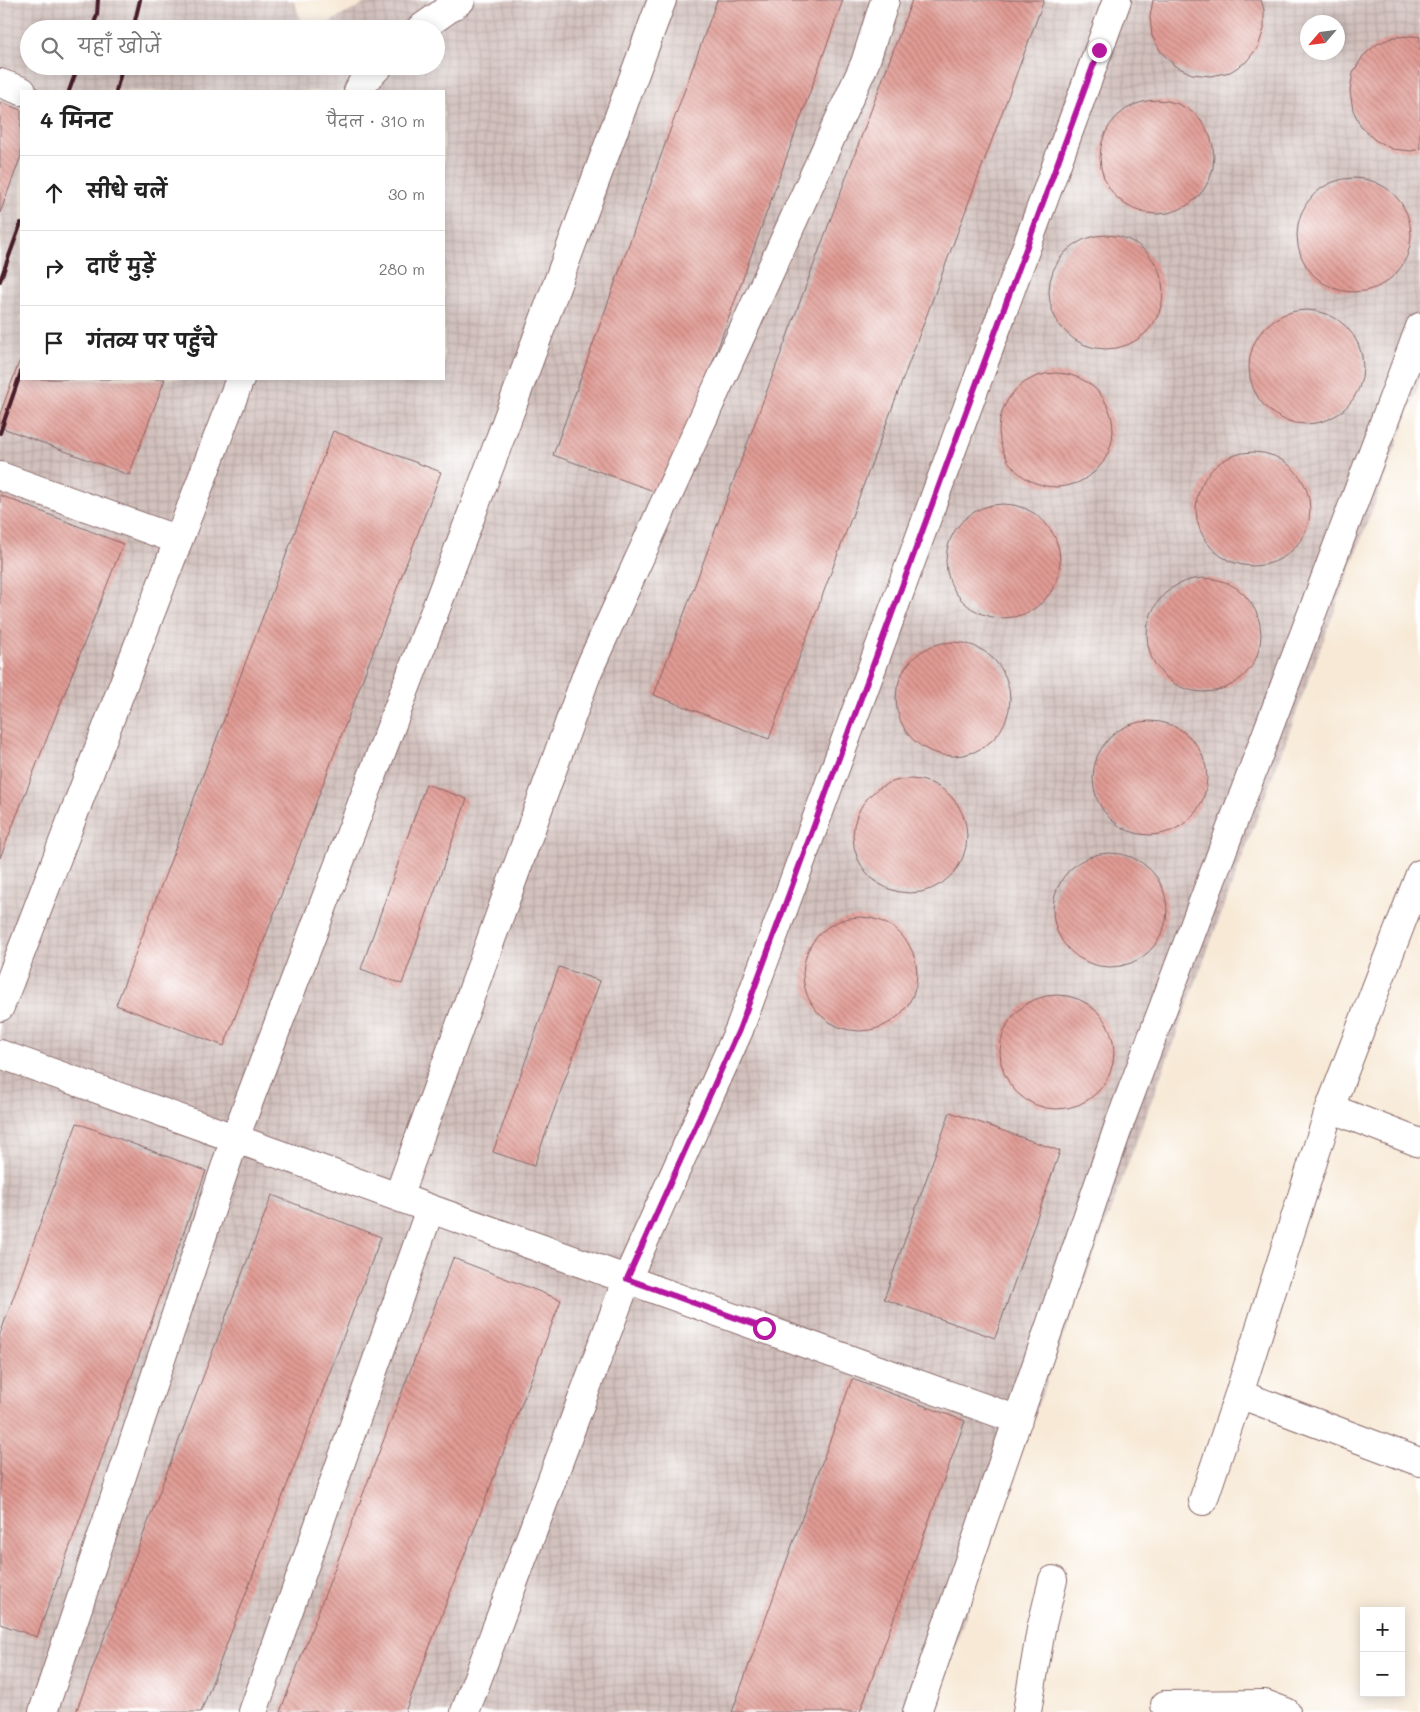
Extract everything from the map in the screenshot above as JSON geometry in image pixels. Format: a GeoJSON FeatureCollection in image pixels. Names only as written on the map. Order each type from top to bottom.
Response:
{"type":"FeatureCollection","features":[{"type":"Feature","properties":{"kind":"street"},"geometry":{"type":"LineString","coordinates":[[433,20],[461,0]]}},
{"type":"Feature","properties":{"kind":"street"},"geometry":{"type":"LineString","coordinates":[[43,1712],[235,1138],[491,464],[662,0]]}},
{"type":"Feature","properties":{"kind":"street"},"geometry":{"type":"LineString","coordinates":[[398,1197],[588,671],[866,63],[885,0]]}},
{"type":"Feature","properties":{"kind":"street"},"geometry":{"type":"LineString","coordinates":[[465,1712],[627,1279],[739,1030],[1117,0]]}},
{"type":"Feature","properties":{"kind":"street"},"geometry":{"type":"LineString","coordinates":[[358,90],[370,75]]}},
{"type":"Feature","properties":{"kind":"street"},"geometry":{"type":"LineString","coordinates":[[0,83],[20,90]]}},
{"type":"Feature","properties":{"kind":"street"},"geometry":{"type":"LineString","coordinates":[[917,1712],[1120,1122],[1420,327]]}},
{"type":"Feature","properties":{"kind":"street"},"geometry":{"type":"LineString","coordinates":[[0,1008],[240,380]]}},
{"type":"Feature","properties":{"kind":"street"},"geometry":{"type":"LineString","coordinates":[[0,476],[178,540]]}},
{"type":"Feature","properties":{"kind":"street"},"geometry":{"type":"LineString","coordinates":[[1202,1501],[1239,1394],[1330,1108],[1420,874]]}},
{"type":"Feature","properties":{"kind":"street"},"geometry":{"type":"LineString","coordinates":[[0,1054],[1018,1420]]}},
{"type":"Feature","properties":{"kind":"street"},"geometry":{"type":"LineString","coordinates":[[1330,1108],[1420,1143]]}},
{"type":"Feature","properties":{"kind":"street"},"geometry":{"type":"LineString","coordinates":[[252,1712],[430,1209]]}},
{"type":"Feature","properties":{"kind":"street"},"geometry":{"type":"LineString","coordinates":[[1239,1394],[1420,1462]]}},
{"type":"Feature","properties":{"kind":"street"},"geometry":{"type":"LineString","coordinates":[[1027,1712],[1042,1628],[1053,1580]]}},
{"type":"Feature","properties":{"kind":"street"},"geometry":{"type":"LineString","coordinates":[[1165,1705],[1266,1704],[1286,1712]]}},
{"type":"Feature","properties":{"kind":"shaded area"},"geometry":{"type":"Polygon","coordinates":[[[0,0],[294,0],[301,20],[20,20],[20,75],[445,75],[445,20],[334,20],[371,0],[1420,0],[1420,382],[1029,1429],[933,1712],[0,1712],[0,0]]]}},
{"type":"Feature","properties":{"kind":"building"},"geometry":{"type":"Polygon","coordinates":[[[717,0],[843,0],[665,495],[553,455],[717,0]]]}},
{"type":"Feature","properties":{"kind":"building"},"geometry":{"type":"Polygon","coordinates":[[[912,0],[1044,0],[769,739],[654,695],[912,0]]]}},
{"type":"Feature","properties":{"kind":"building"},"geometry":{"type":"Polygon","coordinates":[[[1153,0],[1261,0],[1264,10],[1264,29],[1258,47],[1246,62],[1230,72],[1211,76],[1192,74],[1175,66],[1161,52],[1152,36],[1150,17],[1153,0]]]}},
{"type":"Feature","properties":{"kind":"building"},"geometry":{"type":"Polygon","coordinates":[[[1394,37],[1420,37],[1420,149],[1411,151],[1392,149],[1375,140],[1361,127],[1353,110],[1350,91],[1353,73],[1363,56],[1377,44],[1394,37]]]}},
{"type":"Feature","properties":{"kind":"building"},"geometry":{"type":"Polygon","coordinates":[[[1157,100],[1179,104],[1189,109],[1205,125],[1210,135],[1214,157],[1210,179],[1205,189],[1189,205],[1179,210],[1157,214],[1135,210],[1125,205],[1109,189],[1104,179],[1100,157],[1104,135],[1109,125],[1125,109],[1135,104],[1157,100]]]}},
{"type":"Feature","properties":{"kind":"building"},"geometry":{"type":"Polygon","coordinates":[[[0,102],[20,110],[20,159],[0,213],[0,102]]]}},
{"type":"Feature","properties":{"kind":"building"},"geometry":{"type":"Polygon","coordinates":[[[1354,178],[1376,182],[1386,187],[1402,203],[1407,213],[1411,235],[1407,257],[1402,267],[1386,283],[1376,288],[1354,292],[1332,288],[1322,283],[1306,267],[1301,257],[1297,235],[1301,213],[1306,203],[1322,187],[1332,182],[1354,178]]]}},
{"type":"Feature","properties":{"kind":"building"},"geometry":{"type":"Polygon","coordinates":[[[1106,235],[1128,239],[1138,244],[1154,260],[1159,270],[1163,292],[1159,314],[1154,324],[1138,340],[1128,345],[1106,349],[1084,345],[1074,340],[1058,324],[1053,314],[1049,292],[1053,270],[1058,260],[1074,244],[1084,239],[1106,235]]]}},
{"type":"Feature","properties":{"kind":"building"},"geometry":{"type":"Polygon","coordinates":[[[1306,310],[1328,314],[1338,319],[1354,335],[1359,345],[1363,367],[1359,389],[1354,399],[1338,415],[1328,420],[1306,424],[1284,420],[1274,415],[1258,399],[1253,389],[1249,367],[1253,345],[1258,335],[1274,319],[1284,314],[1306,310]]]}},
{"type":"Feature","properties":{"kind":"building"},"geometry":{"type":"Polygon","coordinates":[[[20,360],[20,380],[165,380],[129,475],[0,427],[0,414],[20,360]]]}},
{"type":"Feature","properties":{"kind":"building"},"geometry":{"type":"Polygon","coordinates":[[[1056,373],[1078,377],[1088,382],[1104,398],[1109,408],[1113,430],[1109,452],[1104,462],[1088,478],[1078,483],[1056,487],[1034,483],[1024,478],[1008,462],[1003,452],[999,430],[1003,408],[1008,398],[1024,382],[1034,377],[1056,373]]]}},
{"type":"Feature","properties":{"kind":"building"},"geometry":{"type":"Polygon","coordinates":[[[333,431],[441,472],[224,1046],[116,1005],[333,431]]]}},
{"type":"Feature","properties":{"kind":"building"},"geometry":{"type":"Polygon","coordinates":[[[1253,452],[1275,456],[1285,461],[1301,477],[1306,487],[1310,509],[1306,531],[1301,541],[1285,557],[1275,562],[1253,566],[1231,562],[1221,557],[1205,541],[1200,531],[1196,509],[1200,487],[1205,477],[1221,461],[1231,456],[1253,452]]]}},
{"type":"Feature","properties":{"kind":"building"},"geometry":{"type":"Polygon","coordinates":[[[0,495],[123,544],[0,858],[0,495]]]}},
{"type":"Feature","properties":{"kind":"building"},"geometry":{"type":"Polygon","coordinates":[[[1003,504],[1025,508],[1035,513],[1051,529],[1056,539],[1060,561],[1056,583],[1051,593],[1035,609],[1025,614],[1003,618],[981,614],[971,609],[955,593],[950,583],[946,561],[950,539],[955,529],[971,513],[981,508],[1003,504]]]}},
{"type":"Feature","properties":{"kind":"building"},"geometry":{"type":"Polygon","coordinates":[[[1204,578],[1226,582],[1236,587],[1252,603],[1257,613],[1261,635],[1257,657],[1252,667],[1236,683],[1226,688],[1204,692],[1182,688],[1172,683],[1156,667],[1151,657],[1147,635],[1151,613],[1156,603],[1172,587],[1182,582],[1204,578]]]}},
{"type":"Feature","properties":{"kind":"building"},"geometry":{"type":"Polygon","coordinates":[[[953,642],[975,646],[985,651],[1001,667],[1006,677],[1010,699],[1006,721],[1001,731],[985,747],[975,752],[953,756],[931,752],[921,747],[905,731],[900,721],[896,699],[900,677],[905,667],[921,651],[931,646],[953,642]]]}},
{"type":"Feature","properties":{"kind":"building"},"geometry":{"type":"Polygon","coordinates":[[[1150,721],[1172,725],[1182,730],[1198,746],[1203,756],[1207,778],[1203,800],[1198,810],[1182,826],[1172,831],[1150,835],[1128,831],[1118,826],[1102,810],[1097,800],[1093,778],[1097,756],[1102,746],[1118,730],[1128,725],[1150,721]]]}},
{"type":"Feature","properties":{"kind":"building"},"geometry":{"type":"Polygon","coordinates":[[[910,779],[932,783],[950,796],[963,814],[967,836],[963,858],[950,876],[932,889],[910,893],[888,889],[870,876],[857,858],[853,836],[857,814],[870,796],[888,783],[910,779]]]}},
{"type":"Feature","properties":{"kind":"building"},"geometry":{"type":"Polygon","coordinates":[[[426,784],[467,799],[402,984],[361,969],[426,784]]]}},
{"type":"Feature","properties":{"kind":"building"},"geometry":{"type":"Polygon","coordinates":[[[1110,853],[1132,857],[1142,862],[1158,878],[1163,888],[1167,910],[1163,932],[1158,942],[1142,958],[1132,963],[1110,967],[1088,963],[1078,958],[1062,942],[1057,932],[1053,910],[1057,888],[1062,878],[1078,862],[1088,857],[1110,853]]]}},
{"type":"Feature","properties":{"kind":"building"},"geometry":{"type":"Polygon","coordinates":[[[860,917],[882,921],[892,926],[908,942],[913,952],[917,974],[913,996],[908,1006],[892,1022],[882,1027],[860,1031],[838,1027],[828,1022],[812,1006],[807,996],[803,974],[807,952],[812,942],[828,926],[838,921],[860,917]]]}},
{"type":"Feature","properties":{"kind":"building"},"geometry":{"type":"Polygon","coordinates":[[[559,967],[600,981],[534,1166],[493,1152],[559,967]]]}},
{"type":"Feature","properties":{"kind":"building"},"geometry":{"type":"Polygon","coordinates":[[[1057,995],[1079,999],[1089,1004],[1105,1020],[1110,1030],[1114,1052],[1110,1074],[1105,1084],[1089,1100],[1079,1105],[1057,1109],[1035,1105],[1025,1100],[1009,1084],[1004,1074],[1000,1052],[1004,1030],[1009,1020],[1025,1004],[1035,999],[1057,995]]]}},
{"type":"Feature","properties":{"kind":"building"},"geometry":{"type":"Polygon","coordinates":[[[950,1112],[1060,1151],[995,1338],[884,1299],[950,1112]]]}},
{"type":"Feature","properties":{"kind":"building"},"geometry":{"type":"Polygon","coordinates":[[[77,1123],[206,1171],[37,1637],[0,1624],[0,1334],[77,1123]]]}},
{"type":"Feature","properties":{"kind":"building"},"geometry":{"type":"Polygon","coordinates":[[[272,1195],[381,1237],[201,1712],[76,1712],[272,1195]]]}},
{"type":"Feature","properties":{"kind":"building"},"geometry":{"type":"Polygon","coordinates":[[[453,1258],[561,1300],[405,1712],[280,1712],[453,1258]]]}},
{"type":"Feature","properties":{"kind":"building"},"geometry":{"type":"Polygon","coordinates":[[[852,1379],[965,1421],[860,1712],[732,1712],[852,1379]]]}},
{"type":"Feature","properties":{"kind":"railway"},"geometry":{"type":"LineString","coordinates":[[95,20],[98,0]]}},
{"type":"Feature","properties":{"kind":"railway"},"geometry":{"type":"LineString","coordinates":[[135,20],[140,0]]}},
{"type":"Feature","properties":{"kind":"railway"},"geometry":{"type":"LineString","coordinates":[[69,90],[75,75]]}},
{"type":"Feature","properties":{"kind":"railway"},"geometry":{"type":"LineString","coordinates":[[116,90],[120,75]]}},
{"type":"Feature","properties":{"kind":"railway"},"geometry":{"type":"LineString","coordinates":[[0,281],[20,226]]}},
{"type":"Feature","properties":{"kind":"railway"},"geometry":{"type":"LineString","coordinates":[[0,433],[20,375]]}},
{"type":"Feature","properties":{"kind":"route"},"geometry":{"type":"LineString","coordinates":[[764,1328],[627,1279],[739,1030],[1099,50]]}}]}
